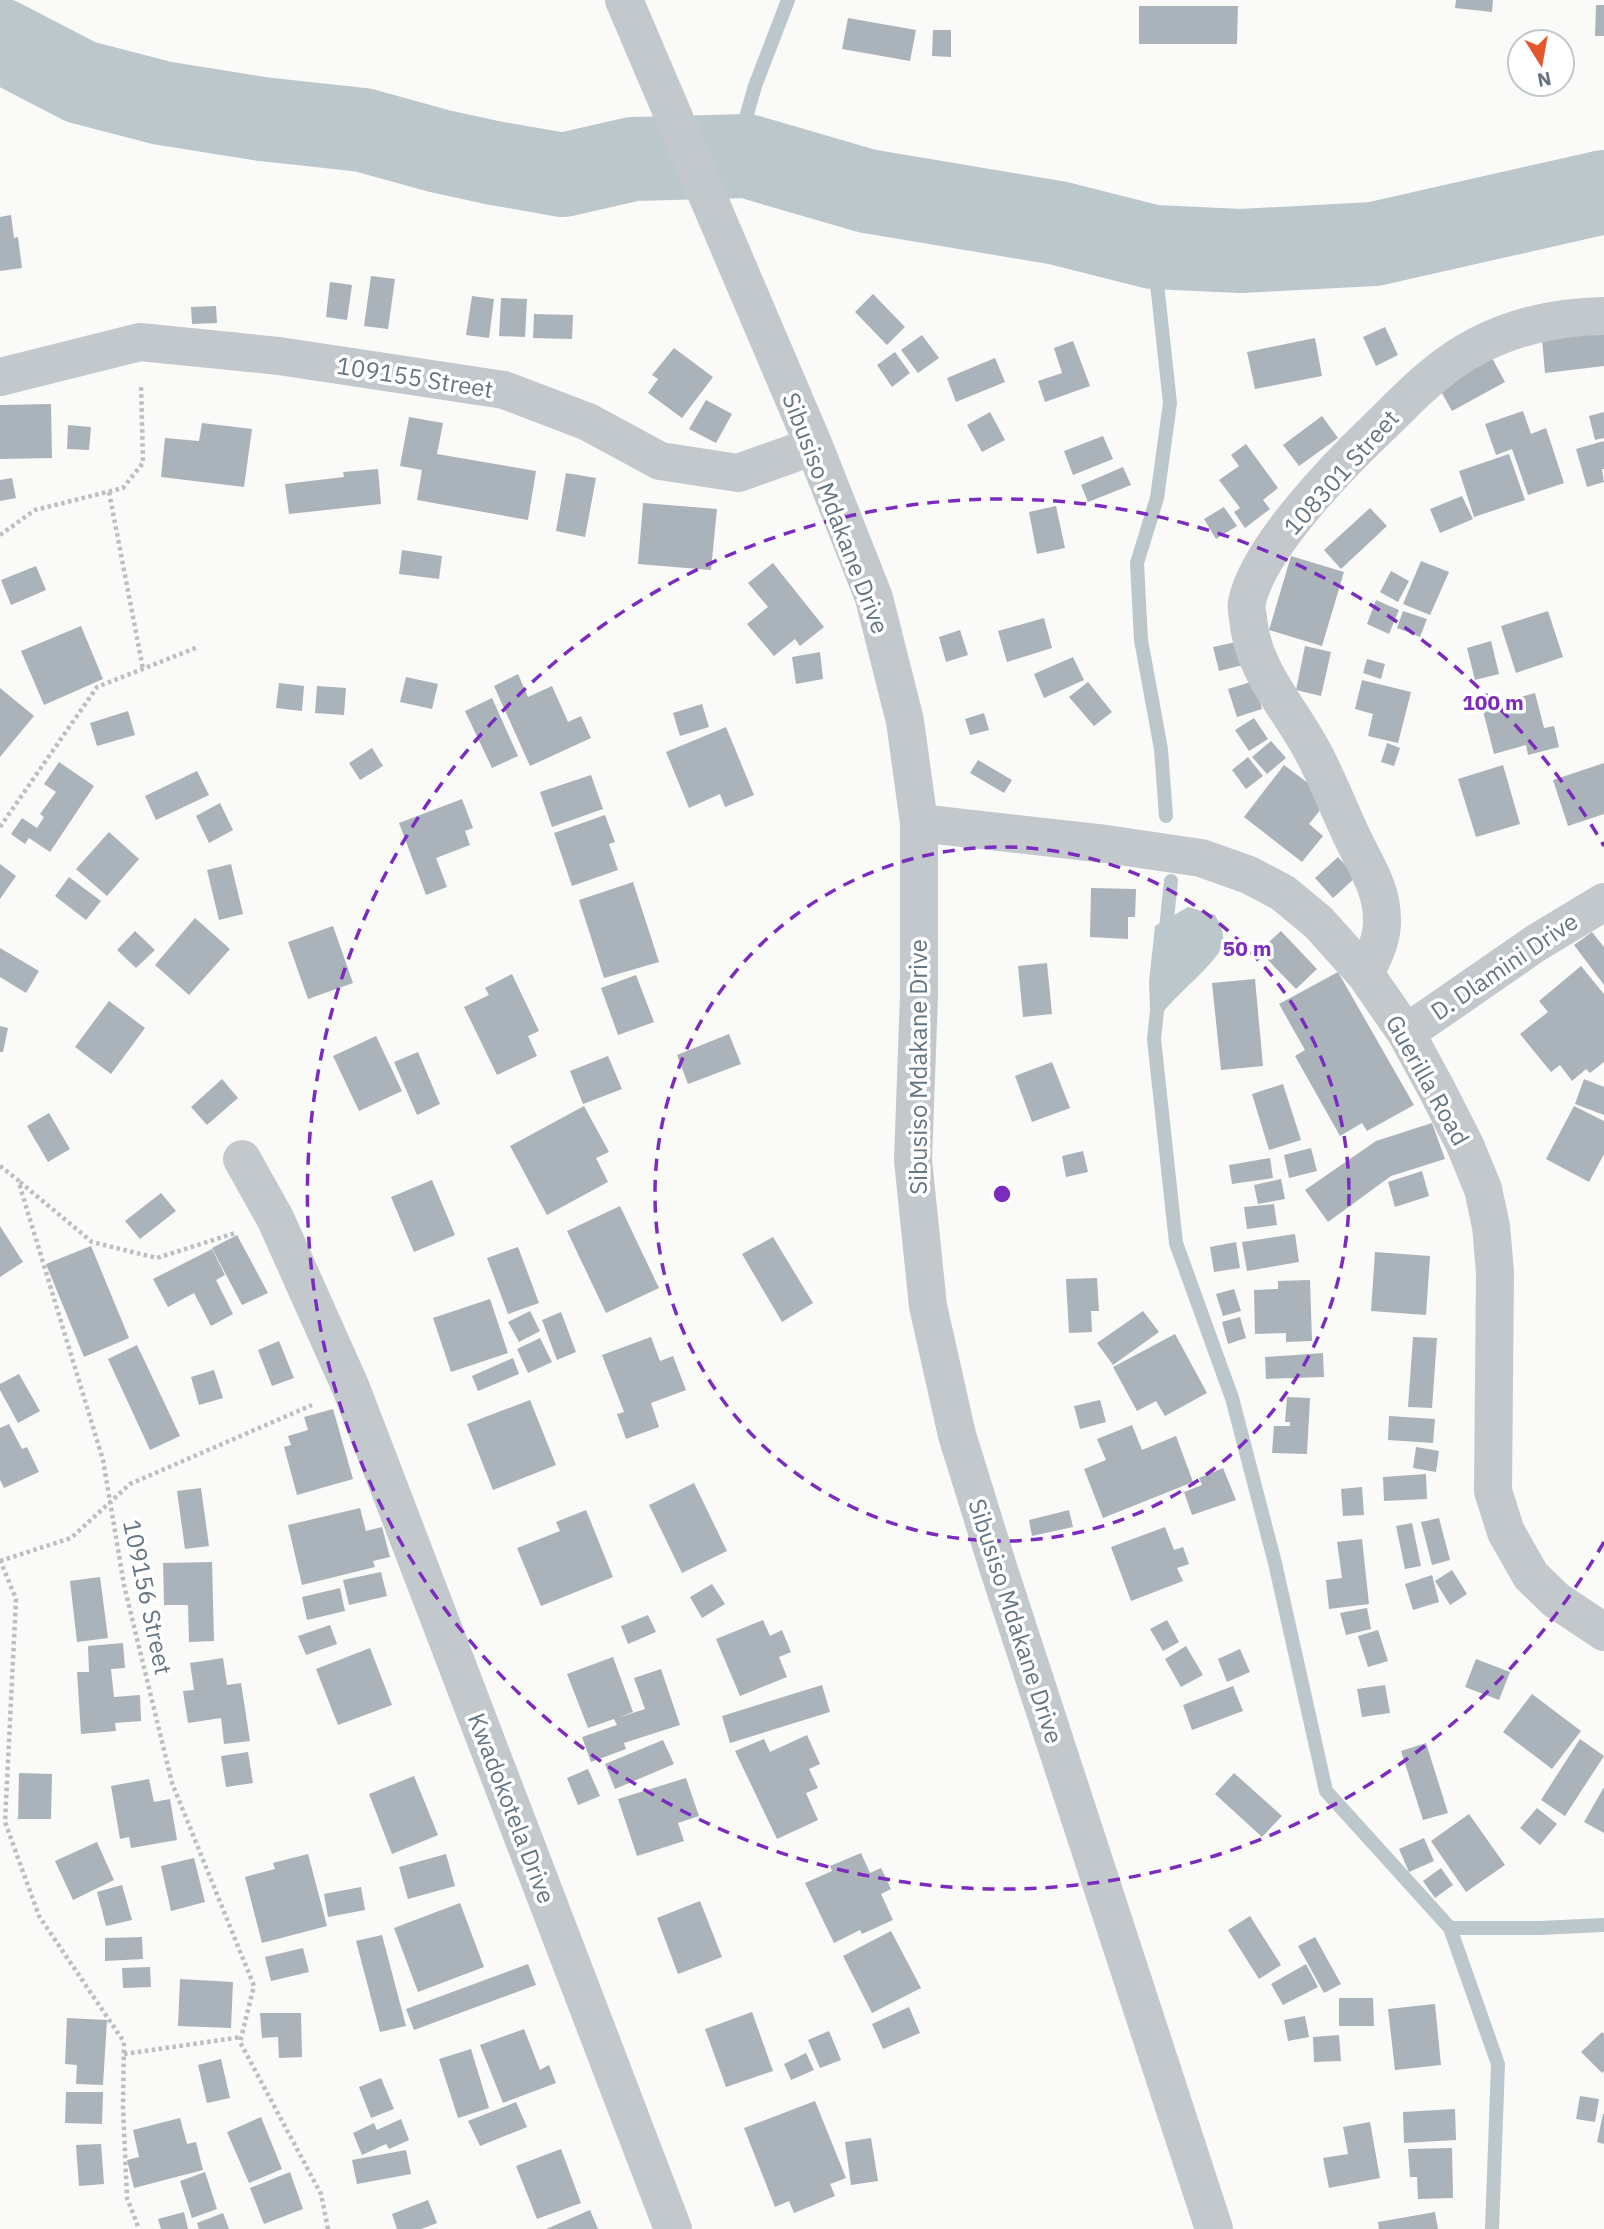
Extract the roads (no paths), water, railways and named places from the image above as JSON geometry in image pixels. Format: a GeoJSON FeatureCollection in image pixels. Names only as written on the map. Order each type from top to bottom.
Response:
{"type":"FeatureCollection","features":[{"type":"Feature","properties":{"kind":"street","name":"Sibusiso Mdakane Drive"},"geometry":{"type":"LineString","coordinates":[[624,0],[814,446],[874,598],[905,722],[919,823],[919,996],[913,1160],[928,1306],[957,1435],[1214,2229]]}},
{"type":"Feature","properties":{"kind":"street","name":"108301 Street"},"geometry":{"type":"LineString","coordinates":[[1365,974],[1379,943],[1382,920],[1379,895],[1371,870],[1356,846],[1313,751],[1258,661],[1249,634],[1247,603],[1259,571],[1295,516],[1355,450],[1434,375],[1469,350],[1510,330],[1552,321],[1604,316]]}},
{"type":"Feature","properties":{"kind":"street","name":"109155 Street"},"geometry":{"type":"LineString","coordinates":[[0,377],[140,342],[279,356],[504,390],[588,422],[660,461],[737,472],[814,446]]}},
{"type":"Feature","properties":{"kind":"street","name":"Guerilla Road"},"geometry":{"type":"LineString","coordinates":[[919,823],[1106,844],[1201,858],[1249,875],[1283,893],[1318,922],[1365,974],[1406,1033],[1465,1145],[1483,1189],[1491,1226],[1495,1272],[1493,1491],[1506,1532],[1531,1576],[1556,1600],[1604,1632]]}},
{"type":"Feature","properties":{"kind":"street","name":"D. Dlamini Drive"},"geometry":{"type":"LineString","coordinates":[[1406,1033],[1536,943],[1604,902]]}},
{"type":"Feature","properties":{"kind":"street","name":"Kwadokotela Drive"},"geometry":{"type":"LineString","coordinates":[[243,1159],[276,1220],[351,1388],[673,2229]]}},
{"type":"Feature","properties":{"kind":"waterway"},"geometry":{"type":"LineString","coordinates":[[735,156],[755,86],[788,0]]}},
{"type":"Feature","properties":{"kind":"waterway"},"geometry":{"type":"LineString","coordinates":[[0,40],[81,82],[162,103],[262,119],[363,130],[494,163],[563,175],[633,159],[747,156],[867,191],[1058,223],[1153,247],[1241,251],[1374,244],[1604,192]]}},
{"type":"Feature","properties":{"kind":"waterway"},"geometry":{"type":"LineString","coordinates":[[1153,247],[1170,403],[1157,498],[1137,563],[1141,640],[1161,749],[1166,816]]}},
{"type":"Feature","properties":{"kind":"waterway"},"geometry":{"type":"LineString","coordinates":[[1165,938],[1171,881]]}},
{"type":"Feature","properties":{"kind":"waterway"},"geometry":{"type":"LineString","coordinates":[[1159,993],[1154,1039],[1176,1243],[1232,1398],[1275,1563],[1326,1791],[1450,1928],[1498,2064],[1492,2229]]}},
{"type":"Feature","properties":{"kind":"waterway"},"geometry":{"type":"LineString","coordinates":[[1450,1928],[1604,1925]]}}]}
